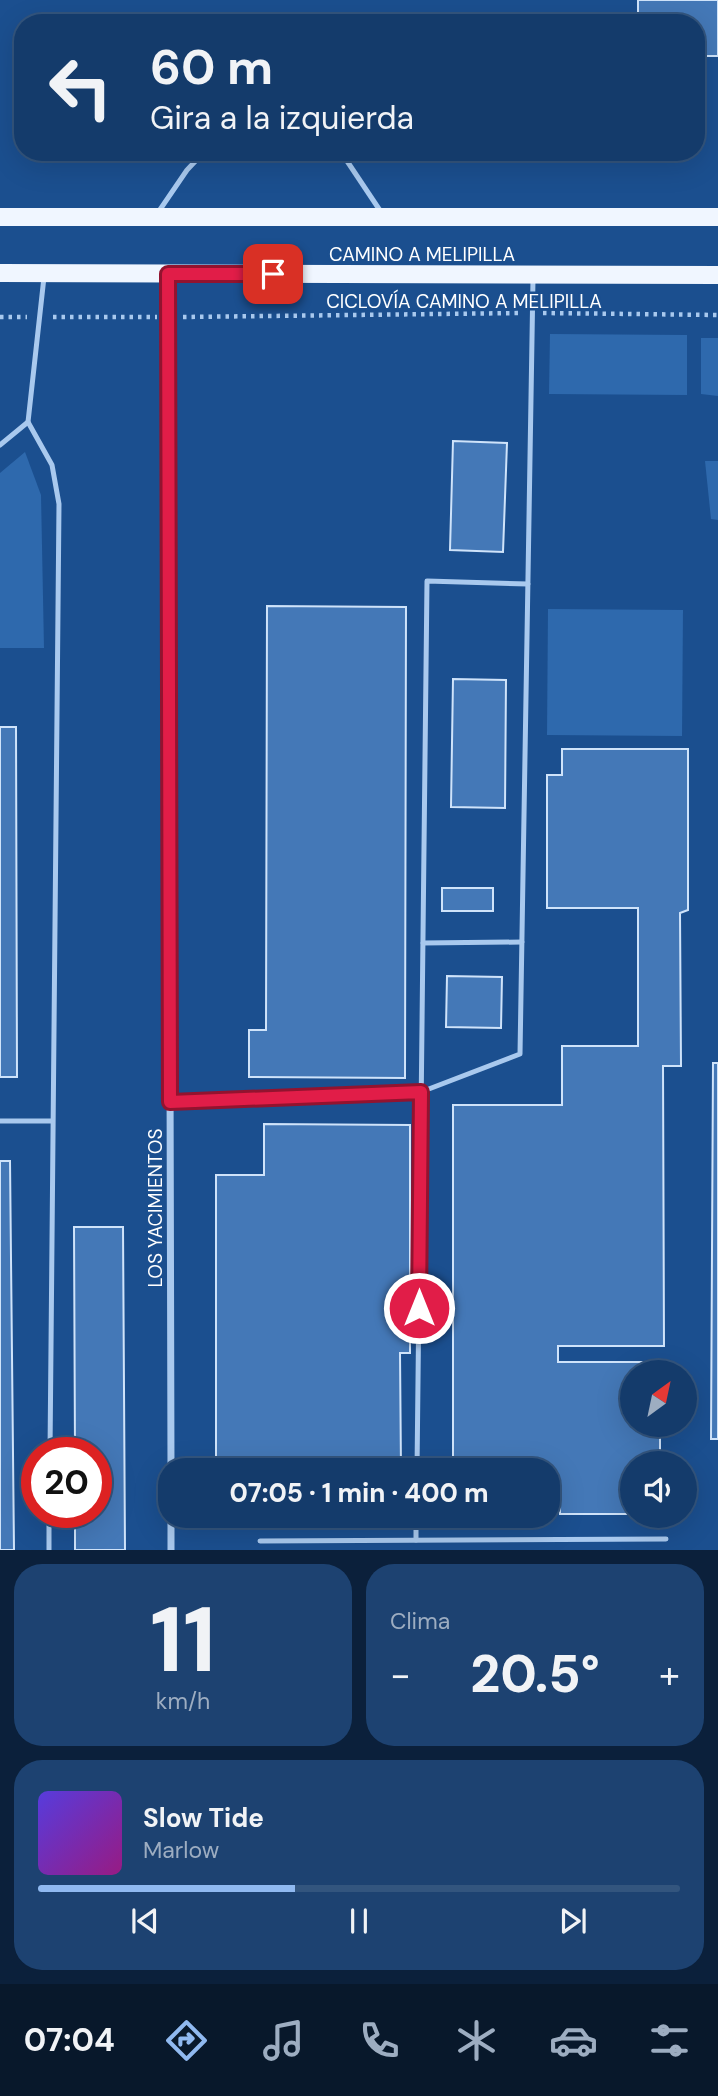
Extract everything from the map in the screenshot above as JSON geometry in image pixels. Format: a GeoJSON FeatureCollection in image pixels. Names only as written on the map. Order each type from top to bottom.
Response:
{"type":"FeatureCollection","features":[{"type":"Feature","properties":{"kind":"main road","name":"CAMINO A MELIPILLA"},"geometry":{"type":"LineString","coordinates":[[0,217],[718,217]]}},
{"type":"Feature","properties":{"kind":"main road","name":"CAMINO A MELIPILLA"},"geometry":{"type":"LineString","coordinates":[[0,273],[718,275]]}},
{"type":"Feature","properties":{"kind":"street","name":"LOS YACIMIENTOS"},"geometry":{"type":"LineString","coordinates":[[168,274],[171,1458]]}},
{"type":"Feature","properties":{"kind":"street"},"geometry":{"type":"LineString","coordinates":[[171,1528],[171,1550]]}},
{"type":"Feature","properties":{"kind":"lane"},"geometry":{"type":"LineString","coordinates":[[155,217],[196,161]]}},
{"type":"Feature","properties":{"kind":"lane"},"geometry":{"type":"LineString","coordinates":[[347,161],[384,218]]}},
{"type":"Feature","properties":{"kind":"lane"},"geometry":{"type":"LineString","coordinates":[[45,273],[28,422],[52,465],[59,504],[50,1437]]}},
{"type":"Feature","properties":{"kind":"lane"},"geometry":{"type":"LineString","coordinates":[[170,1102],[421,1092],[520,1054],[533,276]]}},
{"type":"Feature","properties":{"kind":"lane"},"geometry":{"type":"LineString","coordinates":[[0,445],[28,422]]}},
{"type":"Feature","properties":{"kind":"lane"},"geometry":{"type":"LineString","coordinates":[[417,1458],[427,581],[528,584]]}},
{"type":"Feature","properties":{"kind":"lane"},"geometry":{"type":"LineString","coordinates":[[423,943],[523,942]]}},
{"type":"Feature","properties":{"kind":"lane"},"geometry":{"type":"LineString","coordinates":[[0,1121],[52,1121]]}},
{"type":"Feature","properties":{"kind":"lane"},"geometry":{"type":"LineString","coordinates":[[49,1528],[49,1550]]}},
{"type":"Feature","properties":{"kind":"lane"},"geometry":{"type":"LineString","coordinates":[[416,1528],[416,1540]]}},
{"type":"Feature","properties":{"kind":"lane"},"geometry":{"type":"LineString","coordinates":[[260,1541],[666,1539]]}},
{"type":"Feature","properties":{"kind":"path","name":"CICLOVÍA CAMINO A MELIPILLA"},"geometry":{"type":"LineString","coordinates":[[0,317],[168,318],[533,313],[718,315]]}},
{"type":"Feature","properties":{"kind":"shaded area"},"geometry":{"type":"Polygon","coordinates":[[[550,334],[687,335],[687,395],[549,394],[550,334]]]}},
{"type":"Feature","properties":{"kind":"shaded area"},"geometry":{"type":"Polygon","coordinates":[[[701,338],[718,338],[718,396],[701,394],[701,338]]]}},
{"type":"Feature","properties":{"kind":"shaded area"},"geometry":{"type":"Polygon","coordinates":[[[25,452],[41,495],[44,648],[0,648],[0,473],[25,452]]]}},
{"type":"Feature","properties":{"kind":"shaded area"},"geometry":{"type":"Polygon","coordinates":[[[705,461],[718,461],[718,520],[711,519],[705,461]]]}},
{"type":"Feature","properties":{"kind":"shaded area"},"geometry":{"type":"Polygon","coordinates":[[[548,609],[683,610],[682,736],[547,735],[548,609]]]}},
{"type":"Feature","properties":{"kind":"building"},"geometry":{"type":"Polygon","coordinates":[[[638,0],[718,0],[718,56],[705,56],[705,14],[638,14],[638,0]]]}},
{"type":"Feature","properties":{"kind":"building"},"geometry":{"type":"Polygon","coordinates":[[[453,441],[507,443],[503,552],[450,550],[453,441]]]}},
{"type":"Feature","properties":{"kind":"building"},"geometry":{"type":"Polygon","coordinates":[[[267,606],[406,607],[405,1078],[249,1077],[249,1030],[266,1030],[267,606]]]}},
{"type":"Feature","properties":{"kind":"building"},"geometry":{"type":"Polygon","coordinates":[[[453,679],[506,680],[505,808],[451,807],[453,679]]]}},
{"type":"Feature","properties":{"kind":"building"},"geometry":{"type":"Polygon","coordinates":[[[0,727],[16,727],[17,1077],[0,1077],[0,727]]]}},
{"type":"Feature","properties":{"kind":"building"},"geometry":{"type":"Polygon","coordinates":[[[562,749],[688,749],[688,910],[680,913],[681,1066],[663,1066],[664,1346],[558,1346],[558,1362],[620,1362],[620,1437],[660,1437],[660,1451],[620,1451],[620,1514],[560,1514],[560,1458],[453,1458],[453,1105],[562,1105],[562,1046],[638,1046],[638,908],[547,908],[547,775],[562,775],[562,749]]]}},
{"type":"Feature","properties":{"kind":"building"},"geometry":{"type":"Polygon","coordinates":[[[442,888],[493,888],[493,911],[442,911],[442,888]]]}},
{"type":"Feature","properties":{"kind":"building"},"geometry":{"type":"Polygon","coordinates":[[[447,976],[502,977],[501,1028],[446,1027],[447,976]]]}},
{"type":"Feature","properties":{"kind":"building"},"geometry":{"type":"Polygon","coordinates":[[[713,1063],[718,1063],[718,1439],[711,1439],[713,1063]]]}},
{"type":"Feature","properties":{"kind":"building"},"geometry":{"type":"Polygon","coordinates":[[[264,1124],[410,1125],[410,1353],[400,1353],[401,1458],[216,1458],[216,1175],[264,1175],[264,1124]]]}},
{"type":"Feature","properties":{"kind":"building"},"geometry":{"type":"Polygon","coordinates":[[[0,1161],[10,1161],[14,1550],[0,1550],[0,1161]]]}},
{"type":"Feature","properties":{"kind":"building"},"geometry":{"type":"Polygon","coordinates":[[[74,1227],[123,1227],[125,1550],[75,1550],[75,1528],[112,1528],[112,1437],[75,1437],[74,1227]]]}},
{"type":"Feature","properties":{"kind":"route"},"geometry":{"type":"LineString","coordinates":[[273,274],[168,274],[170,1102],[421,1092],[419,1308]]}}]}
